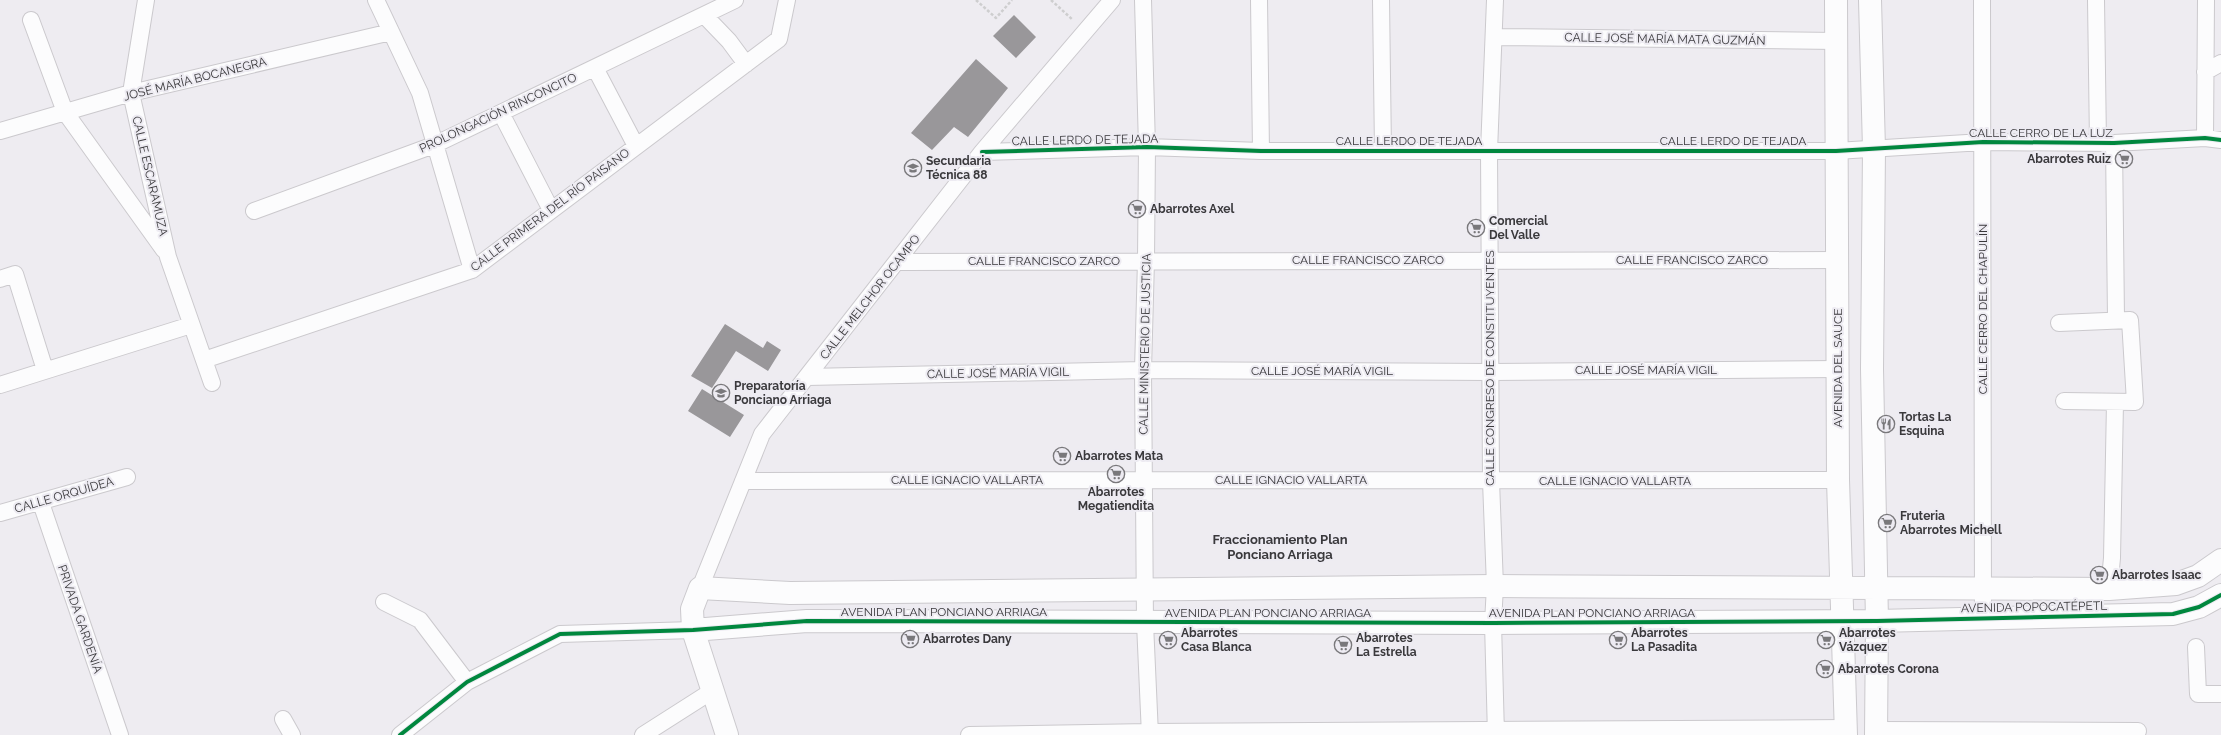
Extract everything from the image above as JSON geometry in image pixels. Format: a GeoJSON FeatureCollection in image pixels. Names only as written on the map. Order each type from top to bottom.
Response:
{"type":"FeatureCollection","features":[{"type":"Feature","properties":{"kind":"street","name":"CALLE ESCARAMUZA"},"geometry":{"type":"LineString","coordinates":[[146,0],[132,93],[168,256],[212,384]]}},
{"type":"Feature","properties":{"kind":"street"},"geometry":{"type":"LineString","coordinates":[[376,0],[420,93],[434,145],[472,270]]}},
{"type":"Feature","properties":{"kind":"street","name":"PROLONGACIÓN RINCONCITO"},"geometry":{"type":"LineString","coordinates":[[254,211],[434,145],[736,0]]}},
{"type":"Feature","properties":{"kind":"street","name":"CALLE PRIMERA DEL RÍO PAISANO"},"geometry":{"type":"LineString","coordinates":[[204,360],[472,270],[779,39],[787,0]]}},
{"type":"Feature","properties":{"kind":"street","name":"CALLE MELCHOR OCAMPO"},"geometry":{"type":"LineString","coordinates":[[727,735],[693,630],[692,609],[762,434],[899,262],[982,152],[1112,0]]}},
{"type":"Feature","properties":{"kind":"street","name":"CALLE MINISTERIO DE JUSTICIA"},"geometry":{"type":"LineString","coordinates":[[1143,0],[1147,147],[1143,370],[1145,623],[1150,733]]}},
{"type":"Feature","properties":{"kind":"street"},"geometry":{"type":"LineString","coordinates":[[1259,0],[1261,151]]}},
{"type":"Feature","properties":{"kind":"street"},"geometry":{"type":"LineString","coordinates":[[1381,0],[1383,151]]}},
{"type":"Feature","properties":{"kind":"street","name":"CALLE CONGRESO DE CONSTITUYENTES"},"geometry":{"type":"LineString","coordinates":[[1495,0],[1495,38],[1489,152],[1491,481],[1495,586],[1493,623],[1496,733]]}},
{"type":"Feature","properties":{"kind":"street","name":"AVENIDA DEL SAUCE"},"geometry":{"type":"LineString","coordinates":[[1836,0],[1838,480],[1843,587],[1846,732]]}},
{"type":"Feature","properties":{"kind":"street"},"geometry":{"type":"LineString","coordinates":[[1870,0],[1874,149],[1872,368],[1878,622],[1876,732],[2138,731]]}},
{"type":"Feature","properties":{"kind":"street","name":"CALLE CERRO DEL CHAPULÍN"},"geometry":{"type":"LineString","coordinates":[[1982,0],[1982,619]]}},
{"type":"Feature","properties":{"kind":"street"},"geometry":{"type":"LineString","coordinates":[[2096,0],[2098,143]]}},
{"type":"Feature","properties":{"kind":"street"},"geometry":{"type":"LineString","coordinates":[[2205,138],[2206,0]]}},
{"type":"Feature","properties":{"kind":"street"},"geometry":{"type":"LineString","coordinates":[[704,15],[729,41],[746,64]]}},
{"type":"Feature","properties":{"kind":"street"},"geometry":{"type":"LineString","coordinates":[[31,20],[65,112],[168,256]]}},
{"type":"Feature","properties":{"kind":"street","name":"JOSÉ MARÍA BOCANEGRA"},"geometry":{"type":"LineString","coordinates":[[0,130],[132,93],[391,32]]}},
{"type":"Feature","properties":{"kind":"street","name":"CALLE JOSÉ MARÍA MATA GUZMÁN"},"geometry":{"type":"LineString","coordinates":[[1495,38],[1836,41]]}},
{"type":"Feature","properties":{"kind":"street"},"geometry":{"type":"LineString","coordinates":[[2206,72],[2221,63]]}},
{"type":"Feature","properties":{"kind":"street"},"geometry":{"type":"LineString","coordinates":[[595,68],[636,146]]}},
{"type":"Feature","properties":{"kind":"street"},"geometry":{"type":"LineString","coordinates":[[501,113],[551,210]]}},
{"type":"Feature","properties":{"kind":"street","name":"CALLE CERRO DE LA LUZ"},"geometry":{"type":"LineString","coordinates":[[1836,151],[1983,142],[2114,143],[2205,138],[2221,140]]}},
{"type":"Feature","properties":{"kind":"street"},"geometry":{"type":"LineString","coordinates":[[2064,401],[2115,403],[2135,402],[2123,320],[2114,143]]}},
{"type":"Feature","properties":{"kind":"street","name":"CALLE LERDO DE TEJADA"},"geometry":{"type":"LineString","coordinates":[[982,152],[1147,147],[1261,151],[1836,151]]}},
{"type":"Feature","properties":{"kind":"street","name":"CALLE FRANCISCO ZARCO"},"geometry":{"type":"LineString","coordinates":[[899,262],[1146,260],[1837,260]]}},
{"type":"Feature","properties":{"kind":"street"},"geometry":{"type":"LineString","coordinates":[[7,276],[44,370]]}},
{"type":"Feature","properties":{"kind":"street"},"geometry":{"type":"LineString","coordinates":[[2059,323],[2123,320]]}},
{"type":"Feature","properties":{"kind":"street"},"geometry":{"type":"LineString","coordinates":[[0,385],[191,325]]}},
{"type":"Feature","properties":{"kind":"street","name":"CALLE JOSÉ MARÍA VIGIL"},"geometry":{"type":"LineString","coordinates":[[807,377],[1143,370],[1490,372],[1837,369]]}},
{"type":"Feature","properties":{"kind":"street"},"geometry":{"type":"LineString","coordinates":[[2109,589],[2112,558],[2115,403]]}},
{"type":"Feature","properties":{"kind":"street","name":"CALLE ORQUÍDEA"},"geometry":{"type":"LineString","coordinates":[[0,513],[41,503],[127,477]]}},
{"type":"Feature","properties":{"kind":"street","name":"CALLE IGNACIO VALLARTA"},"geometry":{"type":"LineString","coordinates":[[743,481],[1144,479],[1491,481],[1838,480]]}},
{"type":"Feature","properties":{"kind":"street","name":"PRIVADA GARDENÍA"},"geometry":{"type":"LineString","coordinates":[[41,503],[120,735]]}},
{"type":"Feature","properties":{"kind":"street","name":"AVENIDA POPOCATÉPETL"},"geometry":{"type":"LineString","coordinates":[[1843,587],[2109,589],[2176,584],[2198,576],[2221,560]]}},
{"type":"Feature","properties":{"kind":"street","name":"AVENIDA PLAN PONCIANO ARRIAGA"},"geometry":{"type":"LineString","coordinates":[[700,588],[790,593],[1145,588],[1495,586],[1843,587]]}},
{"type":"Feature","properties":{"kind":"street"},"geometry":{"type":"LineString","coordinates":[[790,593],[807,621]]}},
{"type":"Feature","properties":{"kind":"street","name":"AVENIDA POPOCATÉPETL"},"geometry":{"type":"LineString","coordinates":[[1844,621],[1878,622],[2173,614],[2199,607],[2221,595]]}},
{"type":"Feature","properties":{"kind":"street"},"geometry":{"type":"LineString","coordinates":[[384,602],[420,620],[467,682]]}},
{"type":"Feature","properties":{"kind":"street","name":"AVENIDA PLAN PONCIANO ARRIAGA"},"geometry":{"type":"LineString","coordinates":[[693,630],[807,621],[1493,623],[1844,621]]}},
{"type":"Feature","properties":{"kind":"street"},"geometry":{"type":"LineString","coordinates":[[400,735],[467,682],[560,634],[693,630]]}},
{"type":"Feature","properties":{"kind":"street"},"geometry":{"type":"LineString","coordinates":[[2196,647],[2198,694],[2221,694]]}},
{"type":"Feature","properties":{"kind":"street"},"geometry":{"type":"LineString","coordinates":[[643,735],[712,691]]}},
{"type":"Feature","properties":{"kind":"street"},"geometry":{"type":"LineString","coordinates":[[283,719],[292,735]]}},
{"type":"Feature","properties":{"kind":"street"},"geometry":{"type":"LineString","coordinates":[[969,735],[1150,733],[1846,732]]}},
{"type":"Feature","properties":{"kind":"path"},"geometry":{"type":"LineString","coordinates":[[976,0],[996,18],[1012,0]]}},
{"type":"Feature","properties":{"kind":"path"},"geometry":{"type":"LineString","coordinates":[[1051,0],[1085,32]]}},
{"type":"Feature","properties":{"kind":"building"},"geometry":{"type":"Polygon","coordinates":[[[1014,15],[1036,37],[1016,58],[993,36],[1014,15]]]}},
{"type":"Feature","properties":{"kind":"building"},"geometry":{"type":"Polygon","coordinates":[[[976,59],[1008,88],[968,137],[954,127],[932,150],[911,133],[976,59]]]}},
{"type":"Feature","properties":{"kind":"building"},"geometry":{"type":"Polygon","coordinates":[[[725,324],[763,348],[767,341],[781,350],[768,371],[736,351],[712,388],[691,376],[725,324]]]}},
{"type":"Feature","properties":{"kind":"building"},"geometry":{"type":"Polygon","coordinates":[[[702,389],[744,415],[730,437],[688,411],[702,389]]]}},
{"type":"Feature","properties":{"kind":"cycle path"},"geometry":{"type":"LineString","coordinates":[[982,152],[1147,147],[1261,151],[1836,151],[1983,142],[2114,143],[2205,138],[2221,140]]}},
{"type":"Feature","properties":{"kind":"cycle path"},"geometry":{"type":"LineString","coordinates":[[400,735],[467,682],[560,634],[693,630],[807,621],[1493,623],[1877,621],[2173,614],[2199,607],[2221,595]]}},
{"type":"Feature","properties":{"kind":"place","name":"Abarrotes Ruiz"},"geometry":{"type":"Point","coordinates":[2124,159]}},
{"type":"Feature","properties":{"kind":"place","name":"Secundaria Técnica 88"},"geometry":{"type":"Point","coordinates":[913,168]}},
{"type":"Feature","properties":{"kind":"place","name":"Abarrotes Axel"},"geometry":{"type":"Point","coordinates":[1137,209]}},
{"type":"Feature","properties":{"kind":"place","name":"Comercial Del Valle"},"geometry":{"type":"Point","coordinates":[1476,228]}},
{"type":"Feature","properties":{"kind":"place","name":"Preparatoría Ponciano Arriaga"},"geometry":{"type":"Point","coordinates":[721,393]}},
{"type":"Feature","properties":{"kind":"place","name":"Tortas La Esquina"},"geometry":{"type":"Point","coordinates":[1886,424]}},
{"type":"Feature","properties":{"kind":"place","name":"Abarrotes Mata"},"geometry":{"type":"Point","coordinates":[1062,456]}},
{"type":"Feature","properties":{"kind":"place","name":"Abarrotes Megatiendita"},"geometry":{"type":"Point","coordinates":[1116,474]}},
{"type":"Feature","properties":{"kind":"place","name":"Fruteria Abarrotes Michell"},"geometry":{"type":"Point","coordinates":[1887,523]}},
{"type":"Feature","properties":{"kind":"place","name":"Abarrotes Isaac"},"geometry":{"type":"Point","coordinates":[2099,575]}},
{"type":"Feature","properties":{"kind":"place","name":"Abarrotes Dany"},"geometry":{"type":"Point","coordinates":[910,639]}},
{"type":"Feature","properties":{"kind":"place","name":"Abarrotes Casa Blanca"},"geometry":{"type":"Point","coordinates":[1168,640]}},
{"type":"Feature","properties":{"kind":"place","name":"Abarrotes La Pasadita"},"geometry":{"type":"Point","coordinates":[1618,640]}},
{"type":"Feature","properties":{"kind":"place","name":"Abarrotes Vázquez"},"geometry":{"type":"Point","coordinates":[1826,640]}},
{"type":"Feature","properties":{"kind":"place","name":"Abarrotes La Estrella"},"geometry":{"type":"Point","coordinates":[1343,645]}},
{"type":"Feature","properties":{"kind":"place","name":"Abarrotes Corona"},"geometry":{"type":"Point","coordinates":[1825,669]}},
{"type":"Feature","properties":{"kind":"district","name":"Fraccionamiento Plan Ponciano Arriaga"},"geometry":{"type":"Point","coordinates":[1280,546]}}]}
